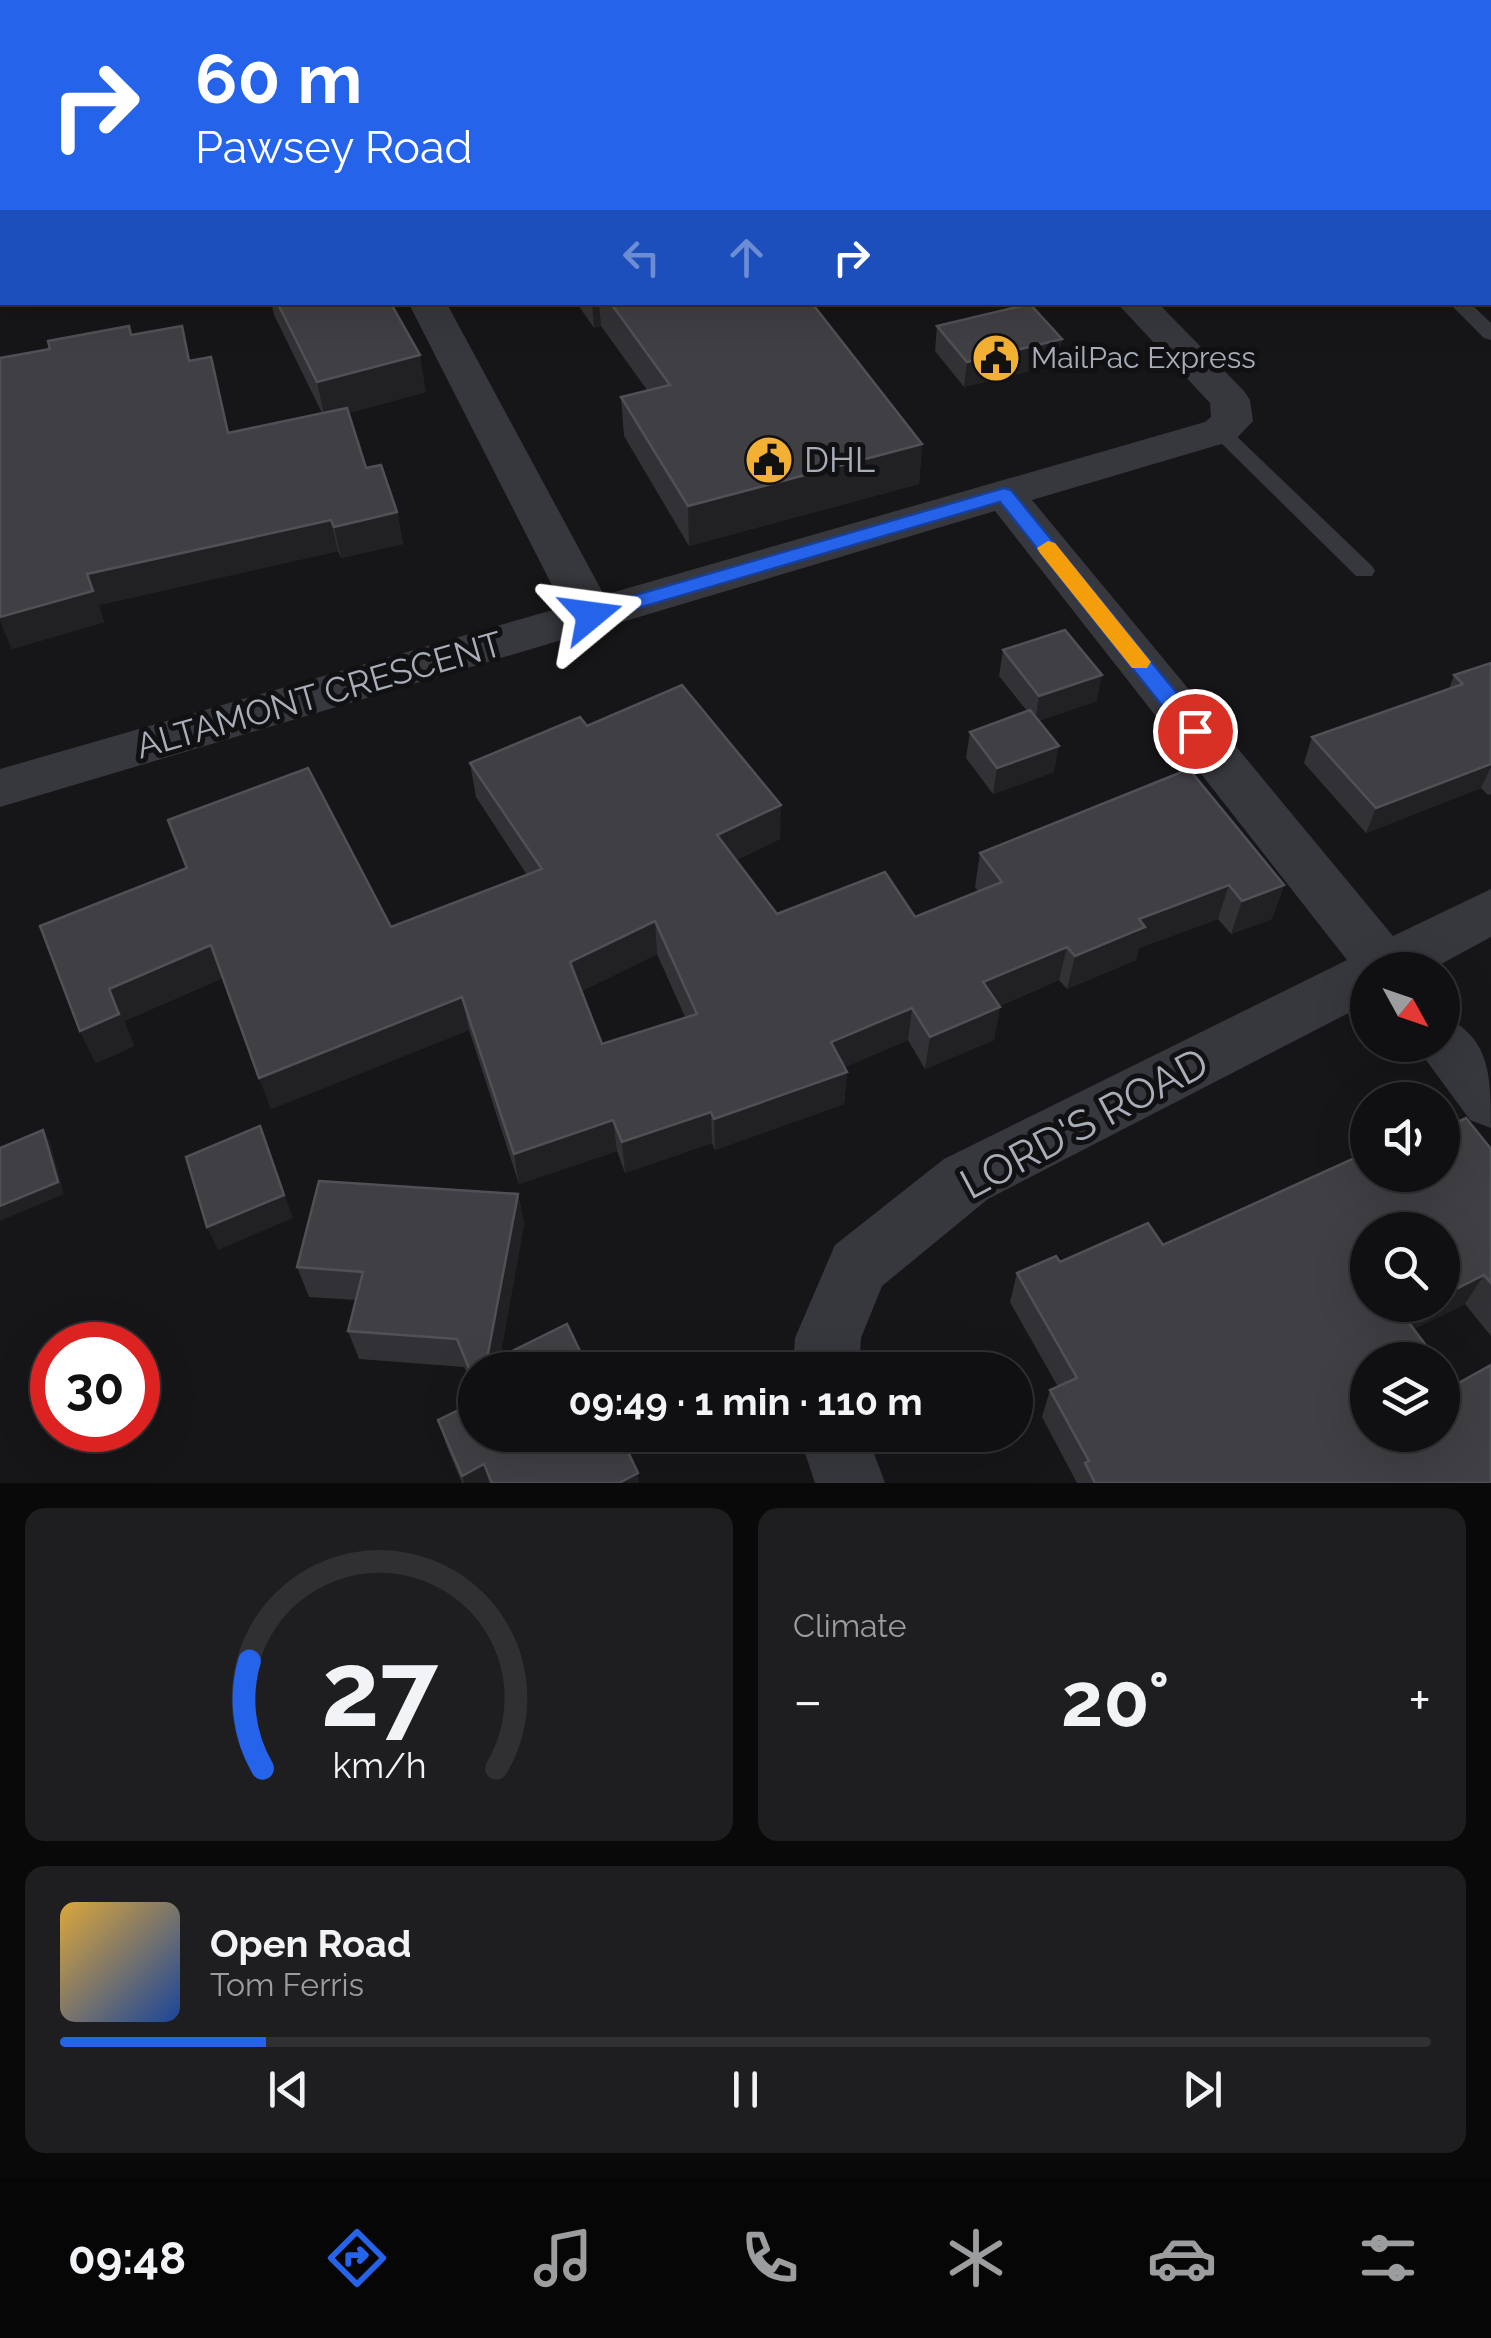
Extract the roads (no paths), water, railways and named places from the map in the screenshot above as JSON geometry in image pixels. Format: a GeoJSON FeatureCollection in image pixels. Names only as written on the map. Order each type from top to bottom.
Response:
{"type":"FeatureCollection","features":[{"type":"Feature","properties":{"kind":"street"},"geometry":{"type":"LineString","coordinates":[[430,305],[591,615]]}},
{"type":"Feature","properties":{"kind":"street"},"geometry":{"type":"LineString","coordinates":[[1138,305],[1230,400],[1232,420],[1220,431]]}},
{"type":"Feature","properties":{"kind":"street","name":"ALTAMONT CRESCENT"},"geometry":{"type":"LineString","coordinates":[[0,788],[1220,431]]}},
{"type":"Feature","properties":{"kind":"street"},"geometry":{"type":"LineString","coordinates":[[1004,494],[1365,952]]}},
{"type":"Feature","properties":{"kind":"street","name":"LORD'S ROAD"},"geometry":{"type":"LineString","coordinates":[[1416,952],[1491,912]]}},
{"type":"Feature","properties":{"kind":"street","name":"LORD'S ROAD"},"geometry":{"type":"LineString","coordinates":[[827,1352],[828,1338],[858,1266],[966,1179],[1350,986]]}},
{"type":"Feature","properties":{"kind":"street"},"geometry":{"type":"LineString","coordinates":[[1459,1062],[1491,1102]]}},
{"type":"Feature","properties":{"kind":"street"},"geometry":{"type":"LineString","coordinates":[[839,1452],[850,1483]]}},
{"type":"Feature","properties":{"kind":"lane"},"geometry":{"type":"LineString","coordinates":[[1460,305],[1491,334]]}},
{"type":"Feature","properties":{"kind":"lane"},"geometry":{"type":"LineString","coordinates":[[1220,431],[1364,571]]}},
{"type":"Feature","properties":{"kind":"place","name":"MailPac Express"},"geometry":{"type":"Point","coordinates":[996,358]}},
{"type":"Feature","properties":{"kind":"place","name":"DHL"},"geometry":{"type":"Point","coordinates":[769,460]}}]}
